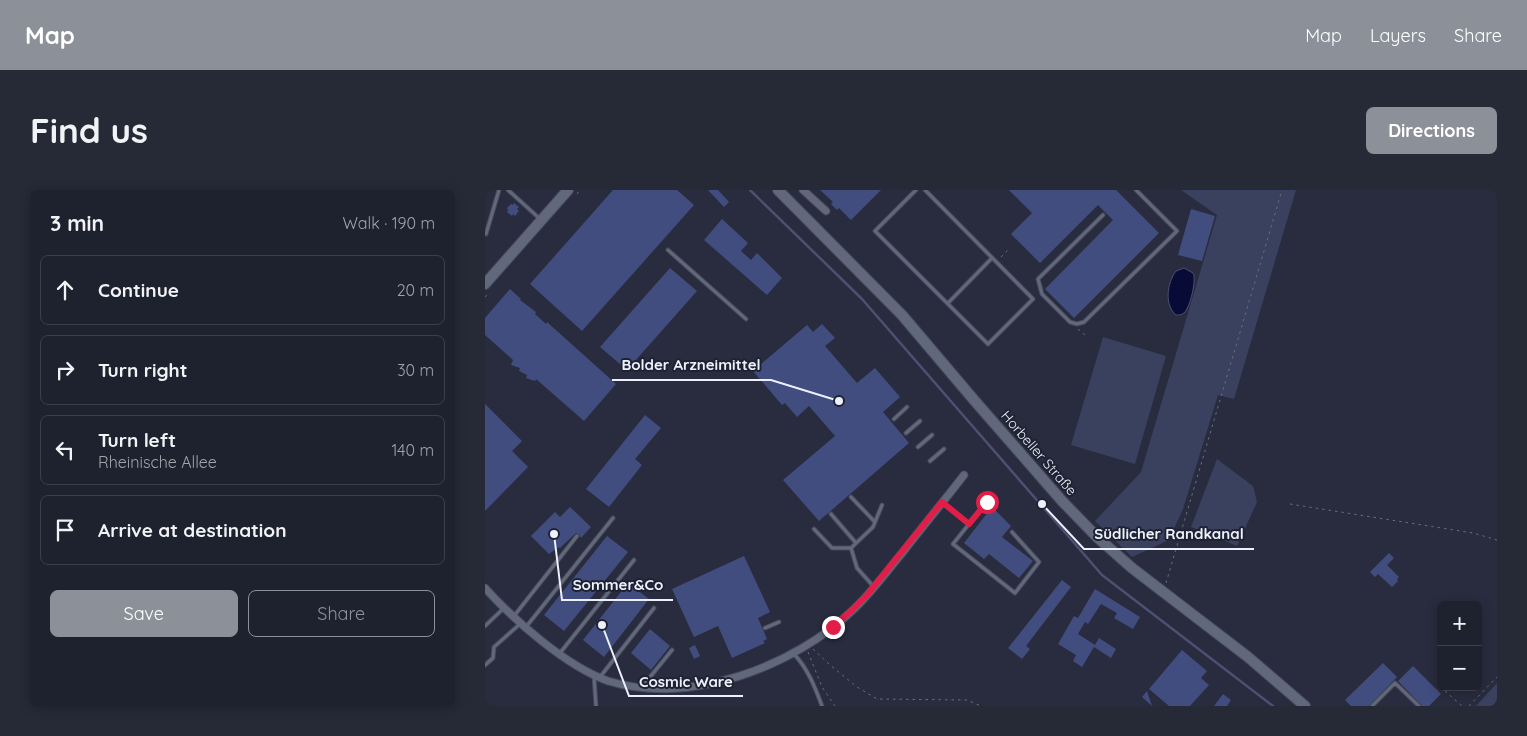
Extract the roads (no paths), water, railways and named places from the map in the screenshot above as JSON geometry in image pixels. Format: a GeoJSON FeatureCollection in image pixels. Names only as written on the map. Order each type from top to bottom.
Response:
{"type":"FeatureCollection","features":[{"type":"Feature","properties":{"kind":"main road"},"geometry":{"type":"LineString","coordinates":[[485,284],[568,190]]}},
{"type":"Feature","properties":{"kind":"main road","name":"Horbeller Straße"},"geometry":{"type":"LineString","coordinates":[[778,190],[832,242],[902,315],[1062,501],[1098,538],[1163,593],[1248,657],[1305,706]]}},
{"type":"Feature","properties":{"kind":"street"},"geometry":{"type":"LineString","coordinates":[[803,190],[826,211]]}},
{"type":"Feature","properties":{"kind":"street"},"geometry":{"type":"LineString","coordinates":[[485,588],[523,626],[587,672],[597,676],[624,686],[645,690],[677,690],[722,682],[771,666],[794,654],[807,646],[853,609],[874,587],[964,475]]}},
{"type":"Feature","properties":{"kind":"lane"},"geometry":{"type":"LineString","coordinates":[[486,234],[499,190]]}},
{"type":"Feature","properties":{"kind":"lane"},"geometry":{"type":"LineString","coordinates":[[508,190],[542,220]]}},
{"type":"Feature","properties":{"kind":"lane"},"geometry":{"type":"LineString","coordinates":[[917,190],[875,231],[988,344],[1033,299],[925,190]]}},
{"type":"Feature","properties":{"kind":"lane"},"geometry":{"type":"LineString","coordinates":[[1103,215],[1039,279],[1041,294],[1070,322],[1077,324],[1084,322],[1177,231],[1136,190]]}},
{"type":"Feature","properties":{"kind":"lane"},"geometry":{"type":"LineString","coordinates":[[668,250],[746,319]]}},
{"type":"Feature","properties":{"kind":"lane"},"geometry":{"type":"LineString","coordinates":[[948,303],[992,258]]}},
{"type":"Feature","properties":{"kind":"lane"},"geometry":{"type":"LineString","coordinates":[[894,419],[907,407]]}},
{"type":"Feature","properties":{"kind":"lane"},"geometry":{"type":"LineString","coordinates":[[906,433],[919,421]]}},
{"type":"Feature","properties":{"kind":"lane"},"geometry":{"type":"LineString","coordinates":[[918,447],[932,435]]}},
{"type":"Feature","properties":{"kind":"lane"},"geometry":{"type":"LineString","coordinates":[[930,461],[944,449]]}},
{"type":"Feature","properties":{"kind":"lane"},"geometry":{"type":"LineString","coordinates":[[851,497],[875,522]]}},
{"type":"Feature","properties":{"kind":"lane"},"geometry":{"type":"LineString","coordinates":[[942,502],[969,524]]}},
{"type":"Feature","properties":{"kind":"lane"},"geometry":{"type":"LineString","coordinates":[[987,502],[953,544],[1015,593],[1039,562],[1011,532]]}},
{"type":"Feature","properties":{"kind":"lane"},"geometry":{"type":"LineString","coordinates":[[814,529],[832,548],[851,548],[873,527],[882,505]]}},
{"type":"Feature","properties":{"kind":"lane"},"geometry":{"type":"LineString","coordinates":[[831,514],[856,543]]}},
{"type":"Feature","properties":{"kind":"lane"},"geometry":{"type":"LineString","coordinates":[[485,665],[493,658],[495,647],[523,626],[613,518]]}},
{"type":"Feature","properties":{"kind":"lane"},"geometry":{"type":"LineString","coordinates":[[514,617],[577,536]]}},
{"type":"Feature","properties":{"kind":"lane"},"geometry":{"type":"LineString","coordinates":[[851,548],[857,568],[874,587]]}},
{"type":"Feature","properties":{"kind":"lane"},"geometry":{"type":"LineString","coordinates":[[559,653],[634,560]]}},
{"type":"Feature","properties":{"kind":"lane"},"geometry":{"type":"LineString","coordinates":[[485,626],[504,608]]}},
{"type":"Feature","properties":{"kind":"lane"},"geometry":{"type":"LineString","coordinates":[[596,706],[597,676],[655,608]]}},
{"type":"Feature","properties":{"kind":"lane"},"geometry":{"type":"LineString","coordinates":[[765,628],[779,622]]}},
{"type":"Feature","properties":{"kind":"lane"},"geometry":{"type":"LineString","coordinates":[[645,690],[646,682],[672,650]]}},
{"type":"Feature","properties":{"kind":"lane"},"geometry":{"type":"LineString","coordinates":[[794,654],[808,672],[822,706]]}},
{"type":"Feature","properties":{"kind":"lane"},"geometry":{"type":"LineString","coordinates":[[1372,706],[1395,683],[1419,706]]}},
{"type":"Feature","properties":{"kind":"waterway"},"geometry":{"type":"LineString","coordinates":[[750,190],[862,299],[1102,575],[1273,706]]}},
{"type":"Feature","properties":{"kind":"place","name":"Bolder Arzneimittel"},"geometry":{"type":"Point","coordinates":[839,401]}},
{"type":"Feature","properties":{"kind":"place","name":"Südlicher Randkanal"},"geometry":{"type":"Point","coordinates":[1042,504]}},
{"type":"Feature","properties":{"kind":"place","name":"Sommer&Co"},"geometry":{"type":"Point","coordinates":[554,534]}},
{"type":"Feature","properties":{"kind":"place","name":"Cosmic Ware"},"geometry":{"type":"Point","coordinates":[602,625]}}]}
